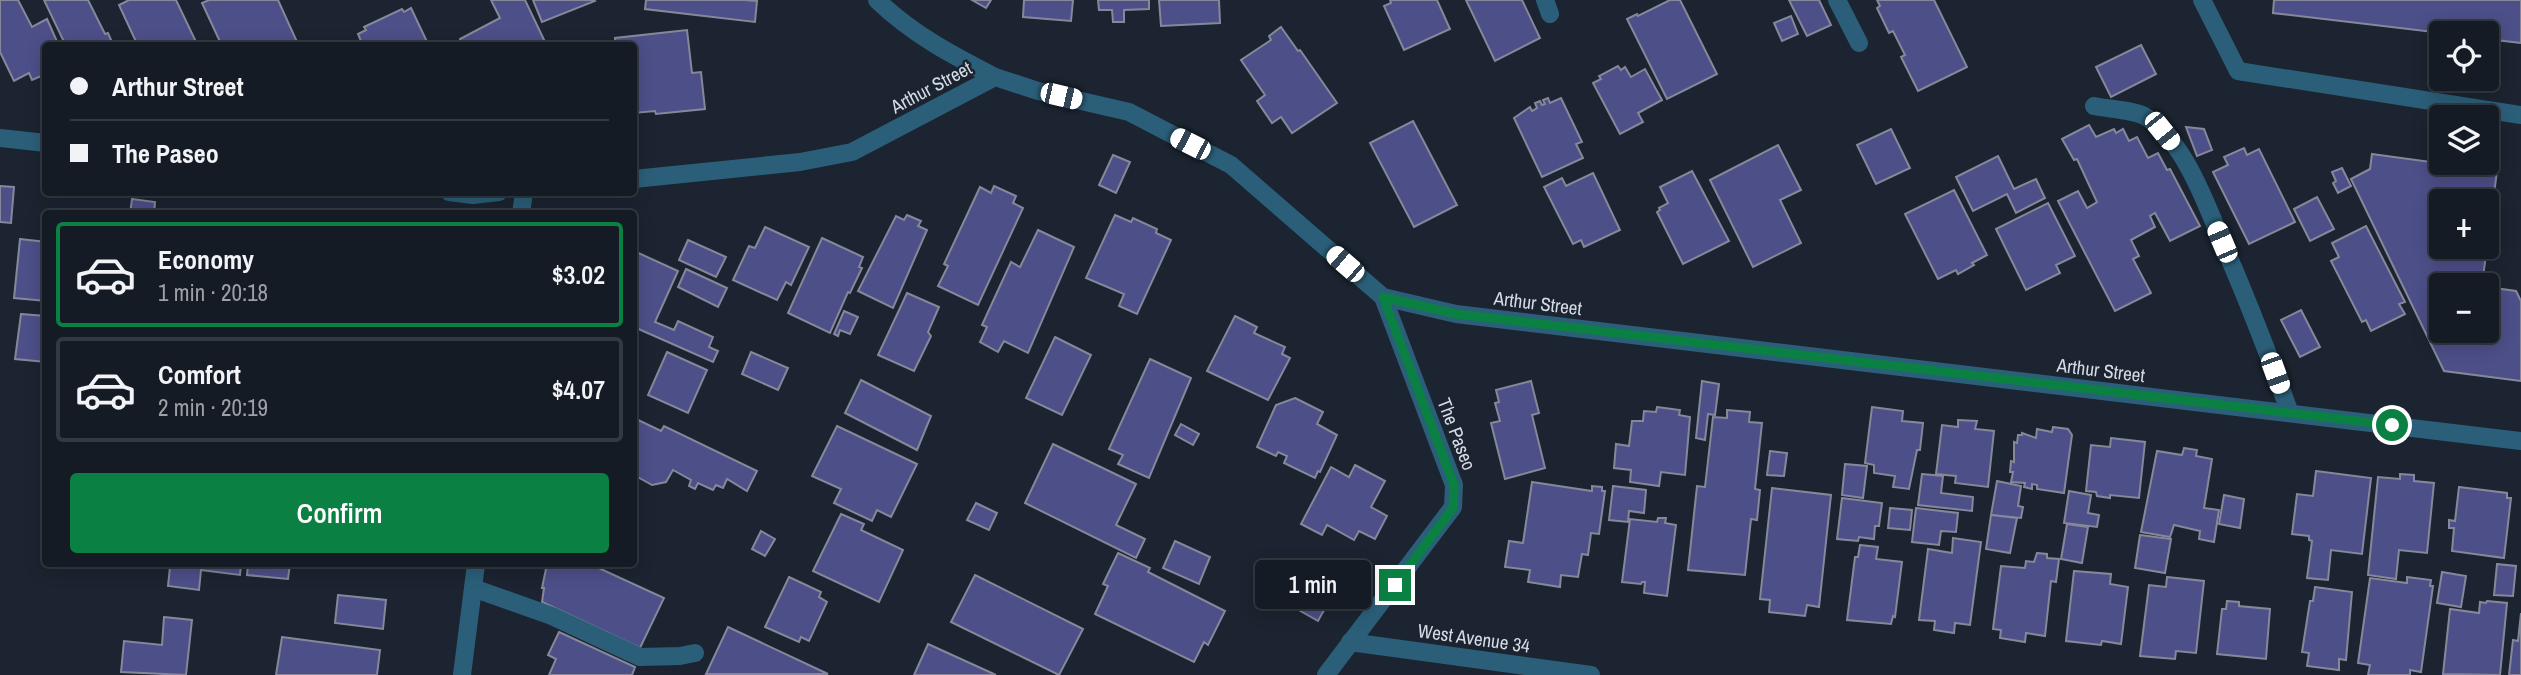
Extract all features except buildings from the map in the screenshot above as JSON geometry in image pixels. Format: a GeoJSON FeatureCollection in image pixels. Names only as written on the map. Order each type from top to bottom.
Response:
{"type":"FeatureCollection","features":[{"type":"Feature","properties":{"kind":"street"},"geometry":{"type":"LineString","coordinates":[[877,0],[938,48],[995,76]]}},
{"type":"Feature","properties":{"kind":"street"},"geometry":{"type":"LineString","coordinates":[[1837,0],[1859,43]]}},
{"type":"Feature","properties":{"kind":"street"},"geometry":{"type":"LineString","coordinates":[[2202,0],[2238,71],[2521,115]]}},
{"type":"Feature","properties":{"kind":"street","name":"Arthur Street"},"geometry":{"type":"LineString","coordinates":[[637,179],[800,162],[852,152],[995,76],[1038,91],[1129,112],[1231,165],[1383,297],[1456,314],[2521,441]]}},
{"type":"Feature","properties":{"kind":"street"},"geometry":{"type":"LineString","coordinates":[[2094,106],[2146,117],[2182,155],[2241,284],[2290,413]]}},
{"type":"Feature","properties":{"kind":"street"},"geometry":{"type":"LineString","coordinates":[[0,138],[42,143]]}},
{"type":"Feature","properties":{"kind":"street","name":"The Paseo"},"geometry":{"type":"LineString","coordinates":[[1326,675],[1453,508],[1454,485],[1383,297]]}},
{"type":"Feature","properties":{"kind":"street"},"geometry":{"type":"LineString","coordinates":[[462,675],[476,567]]}},
{"type":"Feature","properties":{"kind":"street"},"geometry":{"type":"LineString","coordinates":[[473,588],[552,616],[640,656],[680,656],[695,653]]}},
{"type":"Feature","properties":{"kind":"street","name":"West Avenue 34"},"geometry":{"type":"LineString","coordinates":[[1350,642],[1591,675]]}},
{"type":"Feature","properties":{"kind":"route"},"geometry":{"type":"LineString","coordinates":[[1395,585],[1453,508],[1454,485],[1383,297],[1456,314],[2392,425]]}}]}
